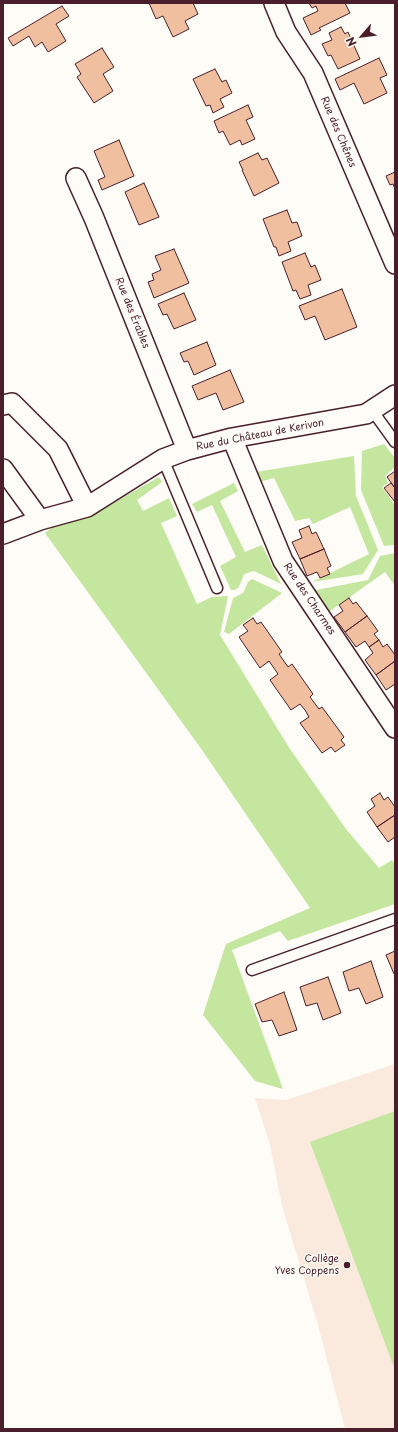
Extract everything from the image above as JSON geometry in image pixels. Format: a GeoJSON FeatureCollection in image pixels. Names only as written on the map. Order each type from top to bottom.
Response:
{"type":"FeatureCollection","features":[{"type":"Feature","properties":{"kind":"street","name":"Rue des Chênes"},"geometry":{"type":"LineString","coordinates":[[274,3],[286,32],[313,73],[395,264]]}},
{"type":"Feature","properties":{"kind":"street","name":"Rue des Érables"},"geometry":{"type":"LineString","coordinates":[[76,178],[187,450]]}},
{"type":"Feature","properties":{"kind":"street","name":"Rue du Château de Kerivon"},"geometry":{"type":"LineString","coordinates":[[3,534],[40,520],[87,507],[163,459],[187,450],[232,438],[366,414],[395,395]]}},
{"type":"Feature","properties":{"kind":"street"},"geometry":{"type":"LineString","coordinates":[[3,405],[12,403],[58,448],[87,507]]}},
{"type":"Feature","properties":{"kind":"street","name":"Rue des Charmes"},"geometry":{"type":"LineString","coordinates":[[232,438],[283,561],[395,728]]}},
{"type":"Feature","properties":{"kind":"street"},"geometry":{"type":"LineString","coordinates":[[3,469],[40,520]]}},
{"type":"Feature","properties":{"kind":"lane"},"geometry":{"type":"LineString","coordinates":[[372,410],[395,442]]}},
{"type":"Feature","properties":{"kind":"lane"},"geometry":{"type":"LineString","coordinates":[[163,459],[217,588]]}},
{"type":"Feature","properties":{"kind":"lane"},"geometry":{"type":"LineString","coordinates":[[252,970],[395,919]]}},
{"type":"Feature","properties":{"kind":"shaded area","name":"Collège Yves Coppens"},"geometry":{"type":"Polygon","coordinates":[[[395,1064],[395,1429],[345,1429],[318,1325],[282,1206],[270,1145],[255,1098],[286,1100],[395,1064]]]}},
{"type":"Feature","properties":{"kind":"green space"},"geometry":{"type":"Polygon","coordinates":[[[384,444],[395,458],[395,467],[385,476],[388,483],[382,487],[395,505],[395,545],[384,546],[361,490],[362,451],[384,444]]]}},
{"type":"Feature","properties":{"kind":"green space"},"geometry":{"type":"Polygon","coordinates":[[[354,456],[356,496],[378,550],[363,574],[312,582],[369,554],[350,507],[313,524],[309,518],[295,521],[274,478],[259,482],[256,472],[354,456]]]}},
{"type":"Feature","properties":{"kind":"green space"},"geometry":{"type":"Polygon","coordinates":[[[159,477],[162,482],[137,500],[143,511],[169,498],[177,516],[161,523],[197,604],[212,597],[228,596],[220,635],[290,749],[346,829],[379,868],[392,860],[395,864],[395,904],[288,941],[280,931],[232,950],[283,1089],[255,1081],[203,1015],[226,944],[310,908],[202,750],[45,533],[55,525],[95,513],[159,477]]]}},
{"type":"Feature","properties":{"kind":"green space"},"geometry":{"type":"Polygon","coordinates":[[[234,483],[238,491],[220,501],[245,552],[262,545],[281,584],[254,571],[244,574],[239,587],[235,590],[231,590],[220,566],[236,557],[212,505],[197,512],[192,504],[234,483]]]}},
{"type":"Feature","properties":{"kind":"green space"},"geometry":{"type":"Polygon","coordinates":[[[395,553],[395,586],[385,572],[323,616],[306,592],[368,580],[380,556],[395,553]]]}},
{"type":"Feature","properties":{"kind":"green space"},"geometry":{"type":"Polygon","coordinates":[[[252,579],[282,593],[229,634],[224,632],[233,598],[243,593],[248,582],[252,579]]]}},
{"type":"Feature","properties":{"kind":"green space"},"geometry":{"type":"Polygon","coordinates":[[[395,1111],[395,1370],[310,1142],[395,1111]]]}},
{"type":"Feature","properties":{"kind":"building"},"geometry":{"type":"Polygon","coordinates":[[[149,3],[193,3],[198,14],[185,21],[189,29],[173,37],[163,16],[156,19],[149,3]]]}},
{"type":"Feature","properties":{"kind":"building"},"geometry":{"type":"Polygon","coordinates":[[[309,3],[345,3],[350,13],[319,28],[321,30],[311,35],[303,18],[318,11],[316,6],[312,8],[309,3]]]}},
{"type":"Feature","properties":{"kind":"building"},"geometry":{"type":"Polygon","coordinates":[[[62,6],[69,16],[56,24],[66,41],[48,52],[42,42],[35,47],[29,36],[13,46],[8,38],[62,6]]]}},
{"type":"Feature","properties":{"kind":"building"},"geometry":{"type":"Polygon","coordinates":[[[341,27],[345,34],[348,32],[360,59],[338,69],[331,55],[328,56],[322,44],[332,40],[329,33],[341,27]]]}},
{"type":"Feature","properties":{"kind":"building"},"geometry":{"type":"Polygon","coordinates":[[[102,48],[114,67],[103,74],[113,91],[94,103],[77,77],[81,74],[75,64],[102,48]]]}},
{"type":"Feature","properties":{"kind":"building"},"geometry":{"type":"Polygon","coordinates":[[[379,58],[387,75],[380,78],[387,93],[364,104],[354,83],[340,90],[335,79],[379,58]]]}},
{"type":"Feature","properties":{"kind":"building"},"geometry":{"type":"Polygon","coordinates":[[[215,69],[222,82],[226,80],[232,93],[220,99],[224,107],[213,113],[210,105],[206,106],[193,79],[215,69]]]}},
{"type":"Feature","properties":{"kind":"building"},"geometry":{"type":"Polygon","coordinates":[[[248,105],[253,117],[246,120],[255,139],[242,145],[240,140],[230,145],[223,131],[219,133],[214,121],[248,105]]]}},
{"type":"Feature","properties":{"kind":"building"},"geometry":{"type":"Polygon","coordinates":[[[119,140],[134,176],[102,190],[98,180],[105,177],[94,151],[119,140]]]}},
{"type":"Feature","properties":{"kind":"building"},"geometry":{"type":"Polygon","coordinates":[[[258,153],[262,160],[267,158],[279,183],[254,196],[239,162],[258,153]]]}},
{"type":"Feature","properties":{"kind":"building"},"geometry":{"type":"Polygon","coordinates":[[[395,172],[395,189],[393,184],[390,185],[386,176],[395,172]]]}},
{"type":"Feature","properties":{"kind":"building"},"geometry":{"type":"Polygon","coordinates":[[[144,183],[159,217],[139,225],[125,192],[144,183]]]}},
{"type":"Feature","properties":{"kind":"building"},"geometry":{"type":"Polygon","coordinates":[[[287,210],[292,223],[297,222],[302,236],[288,242],[291,251],[279,256],[263,219],[287,210]]]}},
{"type":"Feature","properties":{"kind":"building"},"geometry":{"type":"Polygon","coordinates":[[[174,249],[189,283],[154,298],[148,282],[154,280],[152,274],[161,270],[155,256],[174,249]]]}},
{"type":"Feature","properties":{"kind":"building"},"geometry":{"type":"Polygon","coordinates":[[[305,253],[311,267],[315,265],[321,280],[308,285],[311,295],[300,299],[296,290],[293,291],[282,262],[305,253]]]}},
{"type":"Feature","properties":{"kind":"building"},"geometry":{"type":"Polygon","coordinates":[[[342,289],[357,327],[325,340],[315,316],[305,320],[299,306],[342,289]]]}},
{"type":"Feature","properties":{"kind":"building"},"geometry":{"type":"Polygon","coordinates":[[[184,293],[196,320],[174,329],[167,314],[163,315],[158,304],[184,293]]]}},
{"type":"Feature","properties":{"kind":"building"},"geometry":{"type":"Polygon","coordinates":[[[207,342],[216,365],[194,375],[188,361],[184,362],[180,353],[207,342]]]}},
{"type":"Feature","properties":{"kind":"building"},"geometry":{"type":"Polygon","coordinates":[[[230,370],[244,402],[223,410],[216,393],[198,400],[192,386],[230,370]]]}},
{"type":"Feature","properties":{"kind":"building"},"geometry":{"type":"Polygon","coordinates":[[[395,471],[395,488],[387,477],[395,471]]]}},
{"type":"Feature","properties":{"kind":"building"},"geometry":{"type":"Polygon","coordinates":[[[391,483],[395,488],[395,502],[384,488],[391,483]]]}},
{"type":"Feature","properties":{"kind":"building"},"geometry":{"type":"Polygon","coordinates":[[[309,526],[312,534],[316,532],[324,549],[300,559],[292,542],[302,538],[299,530],[309,526]]]}},
{"type":"Feature","properties":{"kind":"building"},"geometry":{"type":"Polygon","coordinates":[[[324,549],[331,566],[327,568],[330,574],[320,578],[317,572],[307,576],[300,559],[324,549]]]}},
{"type":"Feature","properties":{"kind":"building"},"geometry":{"type":"Polygon","coordinates":[[[349,598],[353,604],[356,602],[367,616],[345,632],[334,617],[343,611],[339,605],[349,598]]]}},
{"type":"Feature","properties":{"kind":"building"},"geometry":{"type":"Polygon","coordinates":[[[367,616],[378,631],[374,634],[379,640],[369,647],[365,641],[356,647],[345,632],[367,616]]]}},
{"type":"Feature","properties":{"kind":"building"},"geometry":{"type":"Polygon","coordinates":[[[253,618],[257,624],[261,622],[282,652],[279,654],[288,667],[292,664],[313,694],[310,697],[319,709],[322,707],[344,737],[341,740],[345,745],[335,752],[331,747],[322,753],[300,723],[309,717],[305,710],[300,704],[291,710],[270,680],[278,674],[269,661],[260,668],[239,637],[248,631],[243,625],[253,618]]]}},
{"type":"Feature","properties":{"kind":"building"},"geometry":{"type":"Polygon","coordinates":[[[379,640],[383,647],[387,644],[395,655],[395,661],[376,675],[365,660],[373,653],[369,647],[379,640]]]}},
{"type":"Feature","properties":{"kind":"building"},"geometry":{"type":"Polygon","coordinates":[[[395,661],[395,684],[386,690],[376,675],[395,661]]]}},
{"type":"Feature","properties":{"kind":"building"},"geometry":{"type":"Polygon","coordinates":[[[380,793],[384,800],[388,797],[395,807],[395,815],[377,827],[367,812],[375,806],[371,799],[380,793]]]}},
{"type":"Feature","properties":{"kind":"building"},"geometry":{"type":"Polygon","coordinates":[[[395,815],[395,837],[388,842],[377,827],[395,815]]]}},
{"type":"Feature","properties":{"kind":"building"},"geometry":{"type":"Polygon","coordinates":[[[395,951],[395,974],[394,974],[386,955],[395,951]]]}},
{"type":"Feature","properties":{"kind":"building"},"geometry":{"type":"Polygon","coordinates":[[[371,961],[383,997],[366,1004],[359,988],[349,991],[343,972],[371,961]]]}},
{"type":"Feature","properties":{"kind":"building"},"geometry":{"type":"Polygon","coordinates":[[[328,977],[341,1013],[323,1020],[317,1003],[306,1006],[300,987],[328,977]]]}},
{"type":"Feature","properties":{"kind":"building"},"geometry":{"type":"Polygon","coordinates":[[[284,992],[297,1030],[279,1036],[272,1020],[262,1022],[255,1004],[284,992]]]}},
{"type":"Feature","properties":{"kind":"place","name":"Collège Yves Coppens"},"geometry":{"type":"Point","coordinates":[347,1265]}}]}
